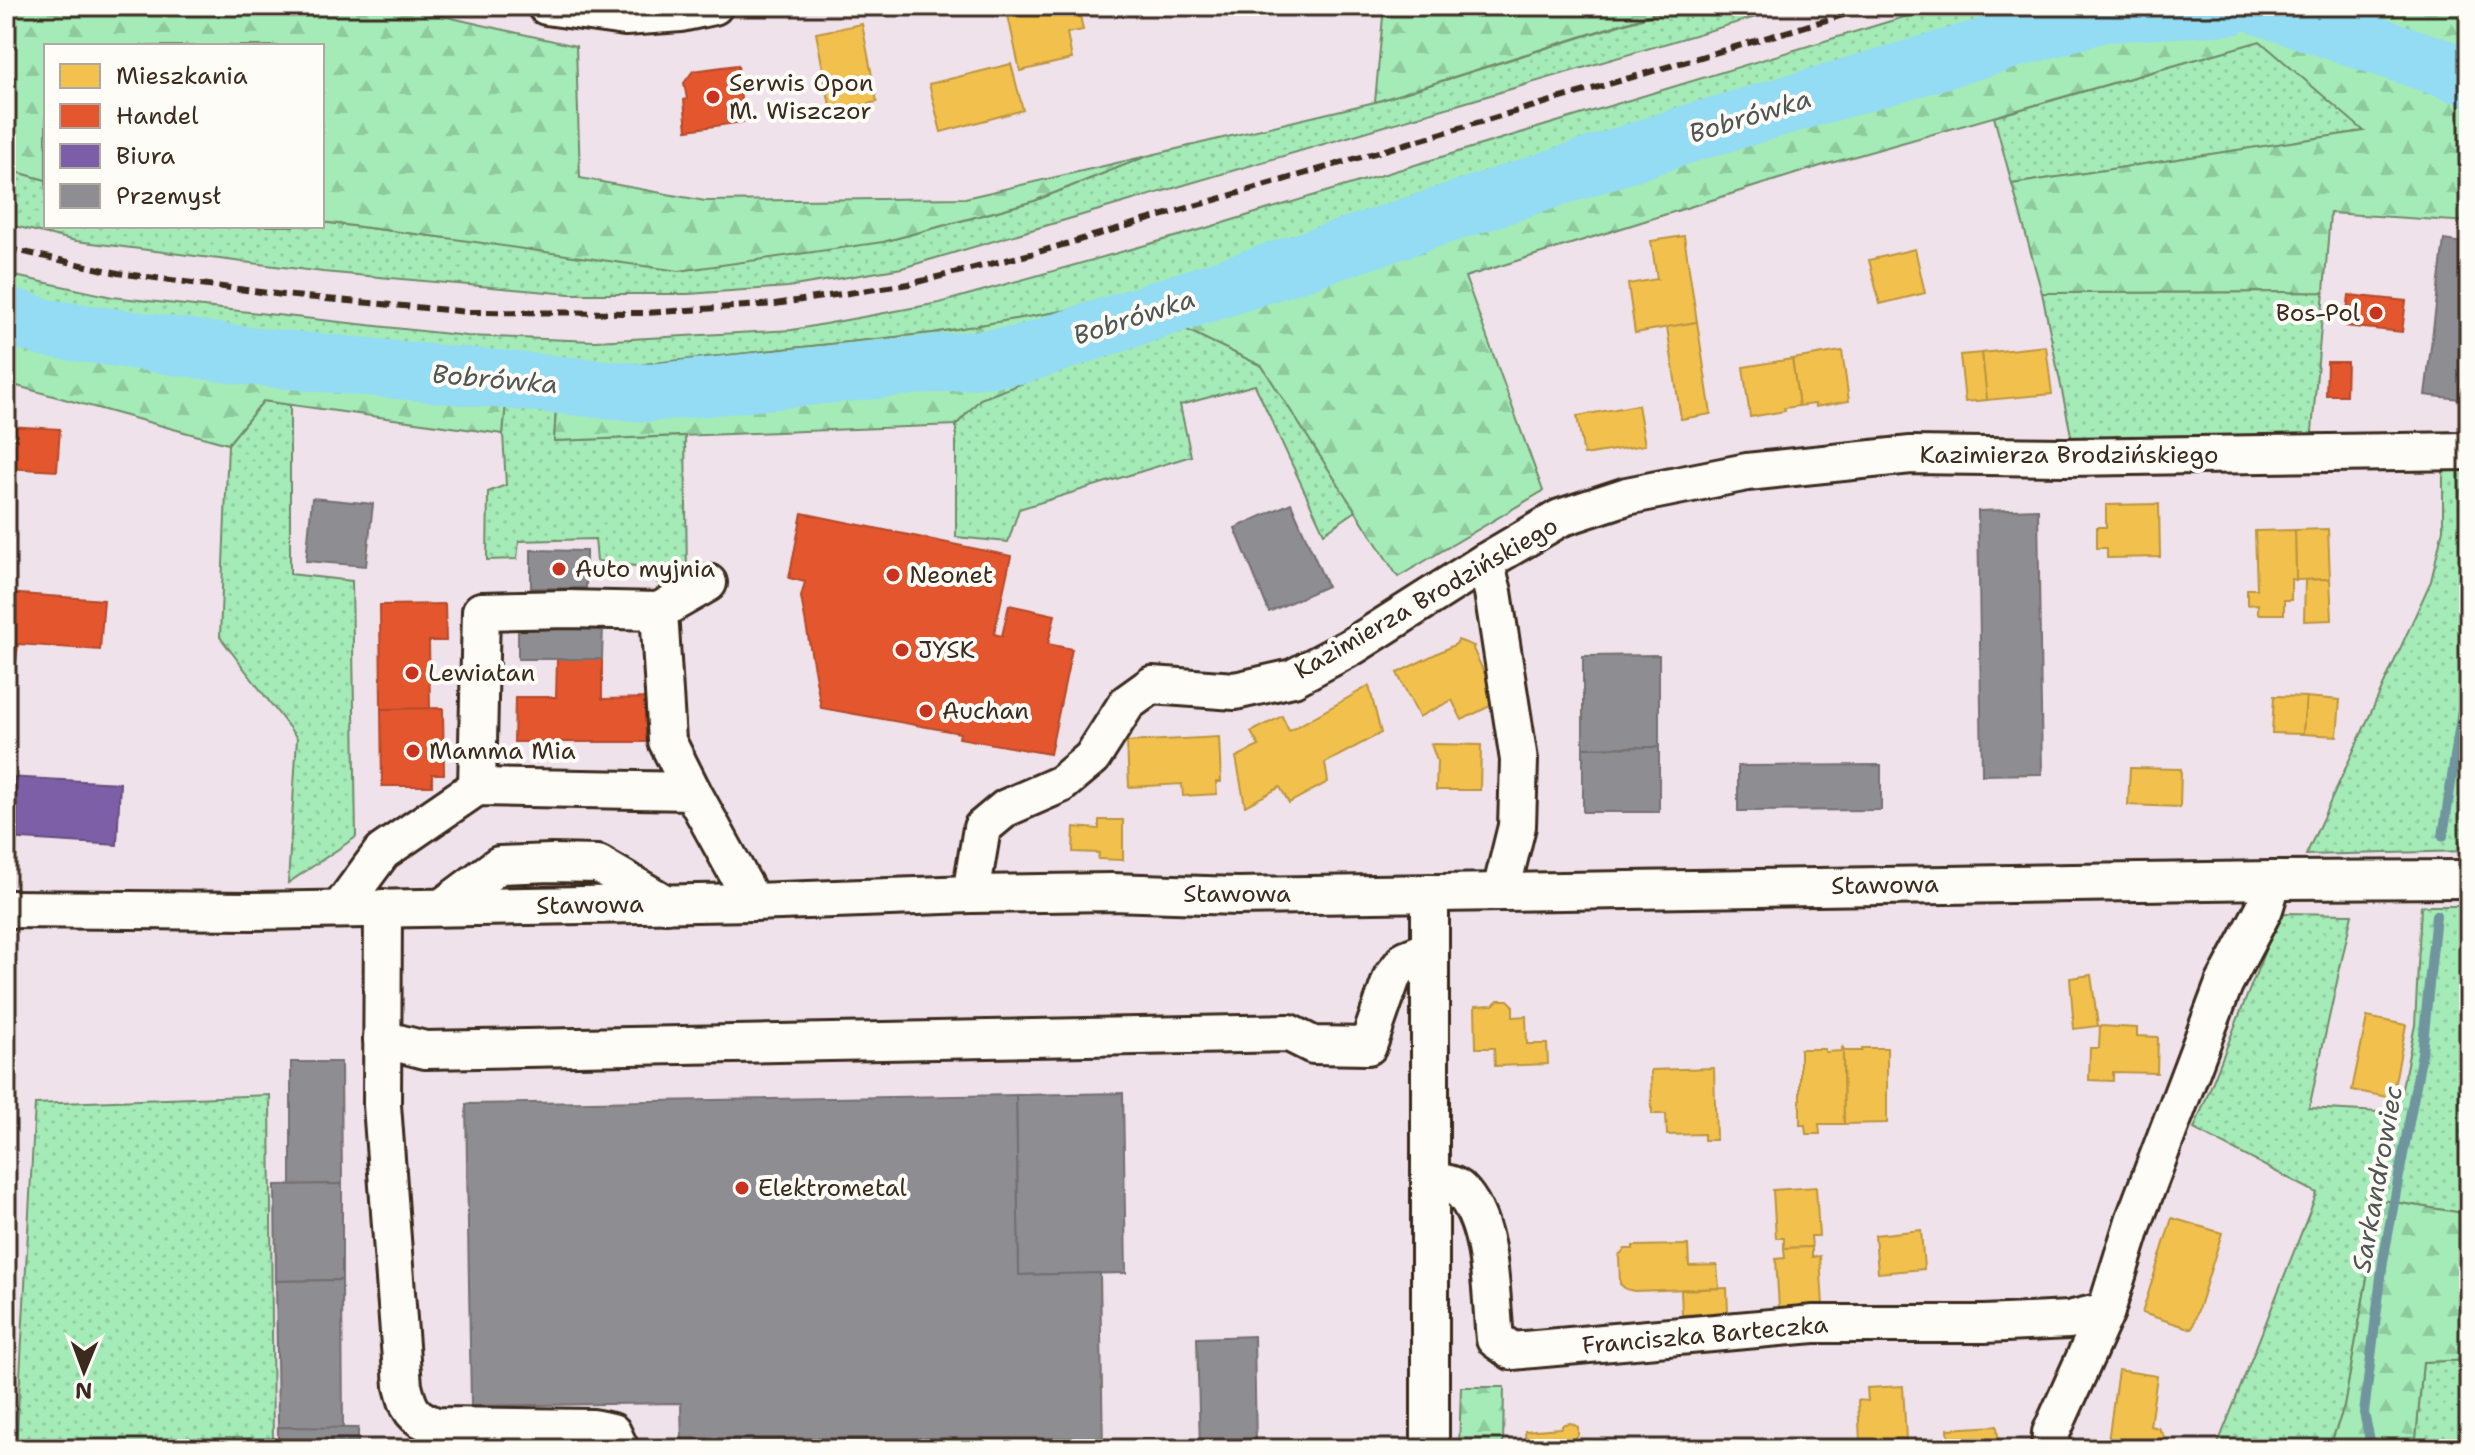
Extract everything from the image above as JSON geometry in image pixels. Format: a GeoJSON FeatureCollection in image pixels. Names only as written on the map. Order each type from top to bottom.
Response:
{"type":"FeatureCollection","features":[{"type":"Feature","properties":{"kind":"street"},"geometry":{"type":"LineString","coordinates":[[546,6],[625,17],[681,13],[714,6]]}},
{"type":"Feature","properties":{"kind":"street","name":"Kazimierza Brodzińskiego"},"geometry":{"type":"LineString","coordinates":[[971,894],[982,828],[1006,808],[1061,784],[1092,758],[1127,703],[1152,685],[1235,691],[1293,678],[1353,646],[1560,518],[1627,496],[1747,472],[1911,455],[2066,457],[2466,452]]}},
{"type":"Feature","properties":{"kind":"street"},"geometry":{"type":"LineString","coordinates":[[1485,562],[1493,592],[1519,760],[1517,826],[1501,891]]}},
{"type":"Feature","properties":{"kind":"street"},"geometry":{"type":"LineString","coordinates":[[477,787],[481,611],[659,611],[708,583]]}},
{"type":"Feature","properties":{"kind":"street"},"geometry":{"type":"LineString","coordinates":[[659,611],[667,741],[753,902]]}},
{"type":"Feature","properties":{"kind":"street"},"geometry":{"type":"LineString","coordinates":[[340,909],[382,852],[477,787],[692,791]]}},
{"type":"Feature","properties":{"kind":"street","name":"Stawowa"},"geometry":{"type":"LineString","coordinates":[[6,909],[111,912],[666,904],[1111,892],[1237,896],[2469,879]]}},
{"type":"Feature","properties":{"kind":"street"},"geometry":{"type":"LineString","coordinates":[[2050,1449],[2051,1433],[2106,1311],[2134,1221],[2224,984],[2264,909],[2273,880]]}},
{"type":"Feature","properties":{"kind":"street"},"geometry":{"type":"LineString","coordinates":[[1430,893],[1430,1449]]}},
{"type":"Feature","properties":{"kind":"street"},"geometry":{"type":"LineString","coordinates":[[383,908],[382,1105],[403,1386],[408,1406],[419,1419],[436,1426],[593,1428],[612,1432],[620,1449]]}},
{"type":"Feature","properties":{"kind":"street"},"geometry":{"type":"LineString","coordinates":[[382,1039],[425,1050],[1289,1033],[1313,1045],[1368,1046],[1392,977],[1406,959],[1429,950]]}},
{"type":"Feature","properties":{"kind":"street","name":"Franciszka Barteczka"},"geometry":{"type":"LineString","coordinates":[[1430,1181],[1459,1188],[1480,1219],[1495,1339],[1512,1351],[1814,1324],[1984,1324],[2069,1320],[2106,1311]]}},
{"type":"Feature","properties":{"kind":"green space"},"geometry":{"type":"Polygon","coordinates":[[[6,6],[398,6],[576,46],[580,178],[705,201],[965,198],[1147,156],[1034,201],[883,242],[679,271],[324,222],[324,44],[44,44],[44,179],[6,169],[6,6]]]}},
{"type":"Feature","properties":{"kind":"green space"},"geometry":{"type":"Polygon","coordinates":[[[1384,6],[1650,6],[1652,14],[1375,102],[1384,6]]]}},
{"type":"Feature","properties":{"kind":"green space"},"geometry":{"type":"Polygon","coordinates":[[[1680,6],[1793,6],[902,268],[788,287],[688,294],[570,294],[323,272],[76,241],[6,224],[6,169],[44,179],[44,228],[324,228],[324,222],[447,238],[883,242],[1034,201],[1147,156],[1375,102],[1680,6]]]}},
{"type":"Feature","properties":{"kind":"green space"},"geometry":{"type":"Polygon","coordinates":[[[1948,6],[2072,6],[1806,80],[1069,310],[933,333],[626,366],[559,364],[554,441],[685,436],[687,572],[662,586],[635,566],[597,561],[595,539],[519,541],[517,559],[487,560],[488,492],[506,485],[503,434],[509,370],[57,312],[6,300],[6,274],[112,297],[467,336],[595,341],[792,330],[939,303],[1203,229],[1948,6]]]}},
{"type":"Feature","properties":{"kind":"green space"},"geometry":{"type":"Polygon","coordinates":[[[2072,6],[2430,6],[2469,9],[2469,222],[2330,213],[2324,292],[2042,293],[2012,184],[2364,131],[2260,41],[1824,165],[1465,277],[1543,491],[1398,577],[1262,366],[1177,325],[980,399],[956,425],[554,441],[559,364],[626,366],[933,333],[1069,310],[1806,80],[2072,6]]]}},
{"type":"Feature","properties":{"kind":"green space"},"geometry":{"type":"Polygon","coordinates":[[[2260,41],[2365,131],[2012,184],[1994,117],[2260,41]]]}},
{"type":"Feature","properties":{"kind":"green space"},"geometry":{"type":"Polygon","coordinates":[[[2324,292],[2311,443],[2073,445],[2042,293],[2324,292]]]}},
{"type":"Feature","properties":{"kind":"green space"},"geometry":{"type":"Polygon","coordinates":[[[6,300],[57,312],[509,370],[503,434],[263,401],[228,444],[6,383],[6,300]]]}},
{"type":"Feature","properties":{"kind":"green space"},"geometry":{"type":"Polygon","coordinates":[[[1177,325],[1262,366],[1356,511],[1324,533],[1255,385],[1180,405],[1191,456],[1019,509],[1008,542],[956,537],[956,425],[980,399],[1177,325]]]}},
{"type":"Feature","properties":{"kind":"green space"},"geometry":{"type":"Polygon","coordinates":[[[263,401],[290,405],[290,574],[352,581],[356,837],[288,883],[297,738],[220,637],[228,444],[263,401]]]}},
{"type":"Feature","properties":{"kind":"green space"},"geometry":{"type":"Polygon","coordinates":[[[2443,466],[2464,470],[2469,466],[2469,851],[2306,855],[2431,581],[2443,529],[2443,466]]]}},
{"type":"Feature","properties":{"kind":"green space"},"geometry":{"type":"Polygon","coordinates":[[[2421,906],[2469,906],[2469,1214],[2381,1200],[2344,1407],[2329,1449],[2216,1449],[2317,1193],[2194,1129],[2280,913],[2352,914],[2309,1108],[2397,1113],[2415,1025],[2421,906]]]}},
{"type":"Feature","properties":{"kind":"green space"},"geometry":{"type":"Polygon","coordinates":[[[270,1095],[273,1449],[16,1449],[35,1104],[270,1095]]]}},
{"type":"Feature","properties":{"kind":"green space"},"geometry":{"type":"Polygon","coordinates":[[[2381,1200],[2469,1214],[2469,1360],[2423,1362],[2415,1449],[2329,1449],[2344,1407],[2381,1200]]]}},
{"type":"Feature","properties":{"kind":"green space"},"geometry":{"type":"Polygon","coordinates":[[[2469,1360],[2469,1449],[2415,1449],[2423,1362],[2469,1360]]]}},
{"type":"Feature","properties":{"kind":"green space"},"geometry":{"type":"Polygon","coordinates":[[[1461,1387],[1504,1387],[1503,1449],[1459,1449],[1461,1387]]]}},
{"type":"Feature","properties":{"kind":"building: Mieszkania"},"geometry":{"type":"Polygon","coordinates":[[[1006,6],[1078,6],[1083,30],[1067,33],[1072,59],[1020,71],[1006,6]]]}},
{"type":"Feature","properties":{"kind":"building: Mieszkania"},"geometry":{"type":"Polygon","coordinates":[[[862,24],[877,102],[831,111],[816,33],[862,24]]]}},
{"type":"Feature","properties":{"kind":"building: Mieszkania"},"geometry":{"type":"Polygon","coordinates":[[[1011,64],[1023,110],[941,132],[929,84],[1011,64]]]}},
{"type":"Feature","properties":{"kind":"building: Mieszkania"},"geometry":{"type":"Polygon","coordinates":[[[1684,236],[1697,322],[1635,333],[1628,284],[1657,279],[1651,241],[1684,236]]]}},
{"type":"Feature","properties":{"kind":"building: Mieszkania"},"geometry":{"type":"Polygon","coordinates":[[[1915,249],[1925,293],[1880,304],[1869,260],[1915,249]]]}},
{"type":"Feature","properties":{"kind":"building: Mieszkania"},"geometry":{"type":"Polygon","coordinates":[[[1697,322],[1711,414],[1681,419],[1667,327],[1697,322]]]}},
{"type":"Feature","properties":{"kind":"building: Mieszkania"},"geometry":{"type":"Polygon","coordinates":[[[2046,346],[2052,394],[1987,400],[1982,353],[2046,346]]]}},
{"type":"Feature","properties":{"kind":"building: Mieszkania"},"geometry":{"type":"Polygon","coordinates":[[[1842,351],[1849,401],[1815,407],[1815,404],[1799,406],[1792,359],[1842,351]]]}},
{"type":"Feature","properties":{"kind":"building: Mieszkania"},"geometry":{"type":"Polygon","coordinates":[[[1982,353],[1987,400],[1965,402],[1960,355],[1982,353]]]}},
{"type":"Feature","properties":{"kind":"building: Mieszkania"},"geometry":{"type":"Polygon","coordinates":[[[1792,359],[1799,406],[1750,417],[1743,367],[1792,359]]]}},
{"type":"Feature","properties":{"kind":"building: Mieszkania"},"geometry":{"type":"Polygon","coordinates":[[[1638,405],[1645,445],[1584,455],[1577,416],[1638,405]]]}},
{"type":"Feature","properties":{"kind":"building: Mieszkania"},"geometry":{"type":"Polygon","coordinates":[[[2159,504],[2160,557],[2107,558],[2107,548],[2097,548],[2097,527],[2106,527],[2106,505],[2159,504]]]}},
{"type":"Feature","properties":{"kind":"building: Mieszkania"},"geometry":{"type":"Polygon","coordinates":[[[2328,529],[2330,579],[2296,580],[2295,530],[2328,529]]]}},
{"type":"Feature","properties":{"kind":"building: Mieszkania"},"geometry":{"type":"Polygon","coordinates":[[[2295,530],[2296,580],[2291,579],[2291,600],[2284,600],[2284,614],[2258,614],[2258,604],[2247,605],[2247,589],[2257,589],[2255,531],[2295,530]]]}},
{"type":"Feature","properties":{"kind":"building: Mieszkania"},"geometry":{"type":"Polygon","coordinates":[[[2330,579],[2332,620],[2304,621],[2305,580],[2330,579]]]}},
{"type":"Feature","properties":{"kind":"building: Mieszkania"},"geometry":{"type":"Polygon","coordinates":[[[1458,640],[1474,646],[1496,703],[1462,720],[1452,700],[1419,717],[1397,673],[1456,644],[1458,640]]]}},
{"type":"Feature","properties":{"kind":"building: Mieszkania"},"geometry":{"type":"Polygon","coordinates":[[[1369,686],[1381,733],[1325,763],[1328,782],[1289,803],[1280,787],[1245,806],[1236,757],[1259,746],[1251,732],[1282,716],[1289,731],[1369,686]]]}},
{"type":"Feature","properties":{"kind":"building: Mieszkania"},"geometry":{"type":"Polygon","coordinates":[[[2274,696],[2306,697],[2303,734],[2272,733],[2274,696]]]}},
{"type":"Feature","properties":{"kind":"building: Mieszkania"},"geometry":{"type":"Polygon","coordinates":[[[2306,697],[2340,700],[2337,736],[2303,734],[2306,697]]]}},
{"type":"Feature","properties":{"kind":"building: Mieszkania"},"geometry":{"type":"Polygon","coordinates":[[[1219,737],[1221,782],[1216,782],[1217,794],[1183,796],[1182,784],[1129,787],[1127,742],[1219,737]]]}},
{"type":"Feature","properties":{"kind":"building: Mieszkania"},"geometry":{"type":"Polygon","coordinates":[[[1431,744],[1481,745],[1480,790],[1436,790],[1437,761],[1431,744]]]}},
{"type":"Feature","properties":{"kind":"building: Mieszkania"},"geometry":{"type":"Polygon","coordinates":[[[2130,768],[2181,769],[2180,807],[2128,805],[2130,768]]]}},
{"type":"Feature","properties":{"kind":"building: Mieszkania"},"geometry":{"type":"Polygon","coordinates":[[[1099,820],[1123,820],[1123,860],[1098,859],[1099,853],[1073,852],[1074,827],[1099,829],[1099,820]]]}},
{"type":"Feature","properties":{"kind":"building: Mieszkania"},"geometry":{"type":"Polygon","coordinates":[[[2091,975],[2098,1026],[2074,1029],[2070,978],[2091,975]]]}},
{"type":"Feature","properties":{"kind":"building: Mieszkania"},"geometry":{"type":"Polygon","coordinates":[[[1498,1000],[1508,1000],[1513,1005],[1513,1017],[1526,1016],[1527,1044],[1547,1044],[1548,1064],[1495,1066],[1494,1048],[1476,1048],[1475,1006],[1493,1005],[1498,1000]]]}},
{"type":"Feature","properties":{"kind":"building: Mieszkania"},"geometry":{"type":"Polygon","coordinates":[[[2367,1017],[2406,1025],[2392,1098],[2352,1090],[2367,1017]]]}},
{"type":"Feature","properties":{"kind":"building: Mieszkania"},"geometry":{"type":"Polygon","coordinates":[[[2100,1026],[2137,1028],[2137,1036],[2158,1037],[2157,1073],[2113,1072],[2113,1081],[2089,1080],[2090,1048],[2099,1048],[2100,1026]]]}},
{"type":"Feature","properties":{"kind":"building: Mieszkania"},"geometry":{"type":"Polygon","coordinates":[[[1842,1048],[1844,1124],[1819,1124],[1820,1134],[1806,1134],[1805,1125],[1800,1125],[1800,1049],[1825,1049],[1825,1052],[1842,1051],[1842,1048]]]}},
{"type":"Feature","properties":{"kind":"building: Mieszkania"},"geometry":{"type":"Polygon","coordinates":[[[1843,1048],[1845,1051],[1862,1051],[1862,1048],[1887,1048],[1887,1123],[1844,1124],[1843,1048]]]}},
{"type":"Feature","properties":{"kind":"building: Mieszkania"},"geometry":{"type":"Polygon","coordinates":[[[1714,1068],[1716,1140],[1704,1140],[1704,1134],[1667,1135],[1666,1114],[1652,1114],[1651,1070],[1714,1068]]]}},
{"type":"Feature","properties":{"kind":"building: Mieszkania"},"geometry":{"type":"Polygon","coordinates":[[[1816,1187],[1819,1236],[1811,1236],[1812,1247],[1784,1248],[1784,1238],[1776,1238],[1773,1190],[1816,1187]]]}},
{"type":"Feature","properties":{"kind":"building: Mieszkania"},"geometry":{"type":"Polygon","coordinates":[[[2172,1218],[2222,1233],[2192,1329],[2142,1313],[2172,1218]]]}},
{"type":"Feature","properties":{"kind":"building: Mieszkania"},"geometry":{"type":"Polygon","coordinates":[[[1921,1230],[1924,1269],[1878,1273],[1875,1235],[1921,1230]]]}},
{"type":"Feature","properties":{"kind":"building: Mieszkania"},"geometry":{"type":"Polygon","coordinates":[[[1688,1245],[1689,1266],[1717,1265],[1719,1288],[1634,1291],[1620,1284],[1619,1255],[1625,1249],[1633,1249],[1633,1246],[1688,1245]]]}},
{"type":"Feature","properties":{"kind":"building: Mieszkania"},"geometry":{"type":"Polygon","coordinates":[[[1812,1247],[1812,1257],[1820,1256],[1823,1306],[1779,1308],[1776,1259],[1785,1258],[1784,1248],[1812,1247]]]}},
{"type":"Feature","properties":{"kind":"building: Mieszkania"},"geometry":{"type":"Polygon","coordinates":[[[1727,1288],[1728,1312],[1682,1315],[1681,1290],[1727,1288]]]}},
{"type":"Feature","properties":{"kind":"building: Mieszkania"},"geometry":{"type":"Polygon","coordinates":[[[2118,1370],[2157,1376],[2150,1426],[2158,1428],[2164,1436],[2163,1449],[2107,1449],[2118,1370]]]}},
{"type":"Feature","properties":{"kind":"building: Mieszkania"},"geometry":{"type":"Polygon","coordinates":[[[1903,1386],[1906,1439],[1860,1442],[1858,1400],[1868,1401],[1867,1388],[1903,1386]]]}},
{"type":"Feature","properties":{"kind":"building: Mieszkania"},"geometry":{"type":"Polygon","coordinates":[[[1571,1423],[1578,1427],[1574,1449],[1526,1449],[1525,1431],[1560,1428],[1571,1423]]]}},
{"type":"Feature","properties":{"kind":"building: Mieszkania"},"geometry":{"type":"Polygon","coordinates":[[[1997,1426],[1999,1449],[1949,1449],[1948,1429],[1997,1426]]]}},
{"type":"Feature","properties":{"kind":"building: Handel","name":"Serwis Opon M. Wiszczor"},"geometry":{"type":"Polygon","coordinates":[[[738,65],[743,122],[687,130],[684,83],[693,71],[738,65]]]}},
{"type":"Feature","properties":{"kind":"building: Handel","name":"Bos-Pol"},"geometry":{"type":"Polygon","coordinates":[[[2349,295],[2406,301],[2402,332],[2345,326],[2349,295]]]}},
{"type":"Feature","properties":{"kind":"building: Handel"},"geometry":{"type":"Polygon","coordinates":[[[2327,362],[2347,362],[2346,395],[2326,395],[2327,362]]]}},
{"type":"Feature","properties":{"kind":"building: Handel"},"geometry":{"type":"Polygon","coordinates":[[[6,426],[60,429],[57,471],[6,468],[6,426]]]}},
{"type":"Feature","properties":{"kind":"building: Handel"},"geometry":{"type":"Polygon","coordinates":[[[802,513],[1011,556],[994,634],[1002,636],[1009,605],[1055,615],[1048,644],[1072,649],[1050,754],[959,738],[960,733],[821,708],[801,597],[805,582],[789,578],[802,513]]]}},
{"type":"Feature","properties":{"kind":"building: Handel"},"geometry":{"type":"Polygon","coordinates":[[[6,593],[104,600],[100,650],[18,644],[16,661],[6,661],[6,593]]]}},
{"type":"Feature","properties":{"kind":"building: Handel"},"geometry":{"type":"Polygon","coordinates":[[[445,604],[446,641],[429,641],[430,709],[381,709],[380,605],[445,604]]]}},
{"type":"Feature","properties":{"kind":"building: Handel"},"geometry":{"type":"Polygon","coordinates":[[[557,659],[602,659],[602,699],[654,698],[653,742],[514,742],[515,697],[556,697],[557,659]]]}},
{"type":"Feature","properties":{"kind":"building: Handel"},"geometry":{"type":"Polygon","coordinates":[[[443,708],[444,774],[432,774],[432,786],[382,786],[381,709],[443,708]]]}},
{"type":"Feature","properties":{"kind":"building: Biura"},"geometry":{"type":"Polygon","coordinates":[[[6,777],[120,783],[117,845],[6,838],[6,777]]]}},
{"type":"Feature","properties":{"kind":"building: Przemysł"},"geometry":{"type":"Polygon","coordinates":[[[2444,240],[2469,244],[2469,316],[2459,399],[2425,395],[2444,240]]]}},
{"type":"Feature","properties":{"kind":"building: Przemysł"},"geometry":{"type":"Polygon","coordinates":[[[312,498],[373,504],[366,566],[306,561],[312,498]]]}},
{"type":"Feature","properties":{"kind":"building: Przemysł"},"geometry":{"type":"Polygon","coordinates":[[[1291,503],[1327,586],[1269,612],[1235,528],[1291,503]]]}},
{"type":"Feature","properties":{"kind":"building: Przemysł"},"geometry":{"type":"Polygon","coordinates":[[[2038,509],[2042,774],[1982,775],[1978,511],[2038,509]]]}},
{"type":"Feature","properties":{"kind":"building: Przemysł","name":"Auto myjnia"},"geometry":{"type":"Polygon","coordinates":[[[531,550],[586,551],[586,588],[531,588],[531,550]]]}},
{"type":"Feature","properties":{"kind":"building: Przemysł"},"geometry":{"type":"Polygon","coordinates":[[[518,624],[603,625],[602,659],[518,659],[518,624]]]}},
{"type":"Feature","properties":{"kind":"building: Przemysł"},"geometry":{"type":"Polygon","coordinates":[[[1659,655],[1659,747],[1583,748],[1583,656],[1659,655]]]}},
{"type":"Feature","properties":{"kind":"building: Przemysł"},"geometry":{"type":"Polygon","coordinates":[[[1659,747],[1659,812],[1583,812],[1583,748],[1659,747]]]}},
{"type":"Feature","properties":{"kind":"building: Przemysł"},"geometry":{"type":"Polygon","coordinates":[[[1881,765],[1881,810],[1738,811],[1738,766],[1881,765]]]}},
{"type":"Feature","properties":{"kind":"building: Przemysł"},"geometry":{"type":"Polygon","coordinates":[[[291,1062],[341,1062],[342,1184],[291,1185],[291,1062]]]}},
{"type":"Feature","properties":{"kind":"building: Przemysł"},"geometry":{"type":"Polygon","coordinates":[[[1123,1093],[1126,1273],[1019,1275],[1016,1095],[1123,1093]]]}},
{"type":"Feature","properties":{"kind":"building: Przemysł","name":"Elektrometal"},"geometry":{"type":"Polygon","coordinates":[[[1016,1095],[1019,1275],[1100,1273],[1103,1449],[682,1449],[681,1403],[471,1406],[466,1104],[1016,1095]]]}},
{"type":"Feature","properties":{"kind":"building: Przemysł"},"geometry":{"type":"Polygon","coordinates":[[[342,1184],[342,1280],[276,1281],[275,1185],[342,1184]]]}},
{"type":"Feature","properties":{"kind":"building: Przemysł"},"geometry":{"type":"Polygon","coordinates":[[[342,1280],[343,1429],[278,1427],[276,1281],[342,1280]]]}},
{"type":"Feature","properties":{"kind":"building: Przemysł"},"geometry":{"type":"Polygon","coordinates":[[[1254,1336],[1256,1445],[1200,1449],[1197,1338],[1254,1336]]]}},
{"type":"Feature","properties":{"kind":"building: Przemysł"},"geometry":{"type":"Polygon","coordinates":[[[278,1427],[358,1428],[358,1449],[278,1449],[278,1427]]]}},
{"type":"Feature","properties":{"kind":"waterway","name":"Bobrówka"},"geometry":{"type":"LineString","coordinates":[[6,315],[46,328],[247,356],[648,393],[1021,355],[1691,133],[2103,13],[2229,6]]}},
{"type":"Feature","properties":{"kind":"waterway","name":"Bobrówka"},"geometry":{"type":"LineString","coordinates":[[2261,6],[2469,77]]}},
{"type":"Feature","properties":{"kind":"waterway","name":"Sarkandrowiec"},"geometry":{"type":"LineString","coordinates":[[2443,836],[2469,664]]}},
{"type":"Feature","properties":{"kind":"waterway","name":"Sarkandrowiec"},"geometry":{"type":"LineString","coordinates":[[2372,1449],[2364,1413],[2383,1261],[2422,1053],[2436,915]]}},
{"type":"Feature","properties":{"kind":"railway"},"geometry":{"type":"LineString","coordinates":[[6,248],[118,273],[283,295],[469,312],[645,313],[775,304],[909,284],[1035,253],[1874,6]]}},
{"type":"Feature","properties":{"kind":"place","name":"Serwis Opon M. Wiszczor"},"geometry":{"type":"Point","coordinates":[713,97]}},
{"type":"Feature","properties":{"kind":"place","name":"Bos-Pol"},"geometry":{"type":"Point","coordinates":[2376,313]}},
{"type":"Feature","properties":{"kind":"place","name":"Auto myjnia"},"geometry":{"type":"Point","coordinates":[559,569]}},
{"type":"Feature","properties":{"kind":"place","name":"Neonet"},"geometry":{"type":"Point","coordinates":[893,575]}},
{"type":"Feature","properties":{"kind":"place","name":"JYSK"},"geometry":{"type":"Point","coordinates":[902,650]}},
{"type":"Feature","properties":{"kind":"place","name":"Lewiatan"},"geometry":{"type":"Point","coordinates":[412,673]}},
{"type":"Feature","properties":{"kind":"place","name":"Auchan"},"geometry":{"type":"Point","coordinates":[926,711]}},
{"type":"Feature","properties":{"kind":"place","name":"Mamma Mia"},"geometry":{"type":"Point","coordinates":[413,751]}},
{"type":"Feature","properties":{"kind":"place","name":"Elektrometal"},"geometry":{"type":"Point","coordinates":[742,1188]}}]}
